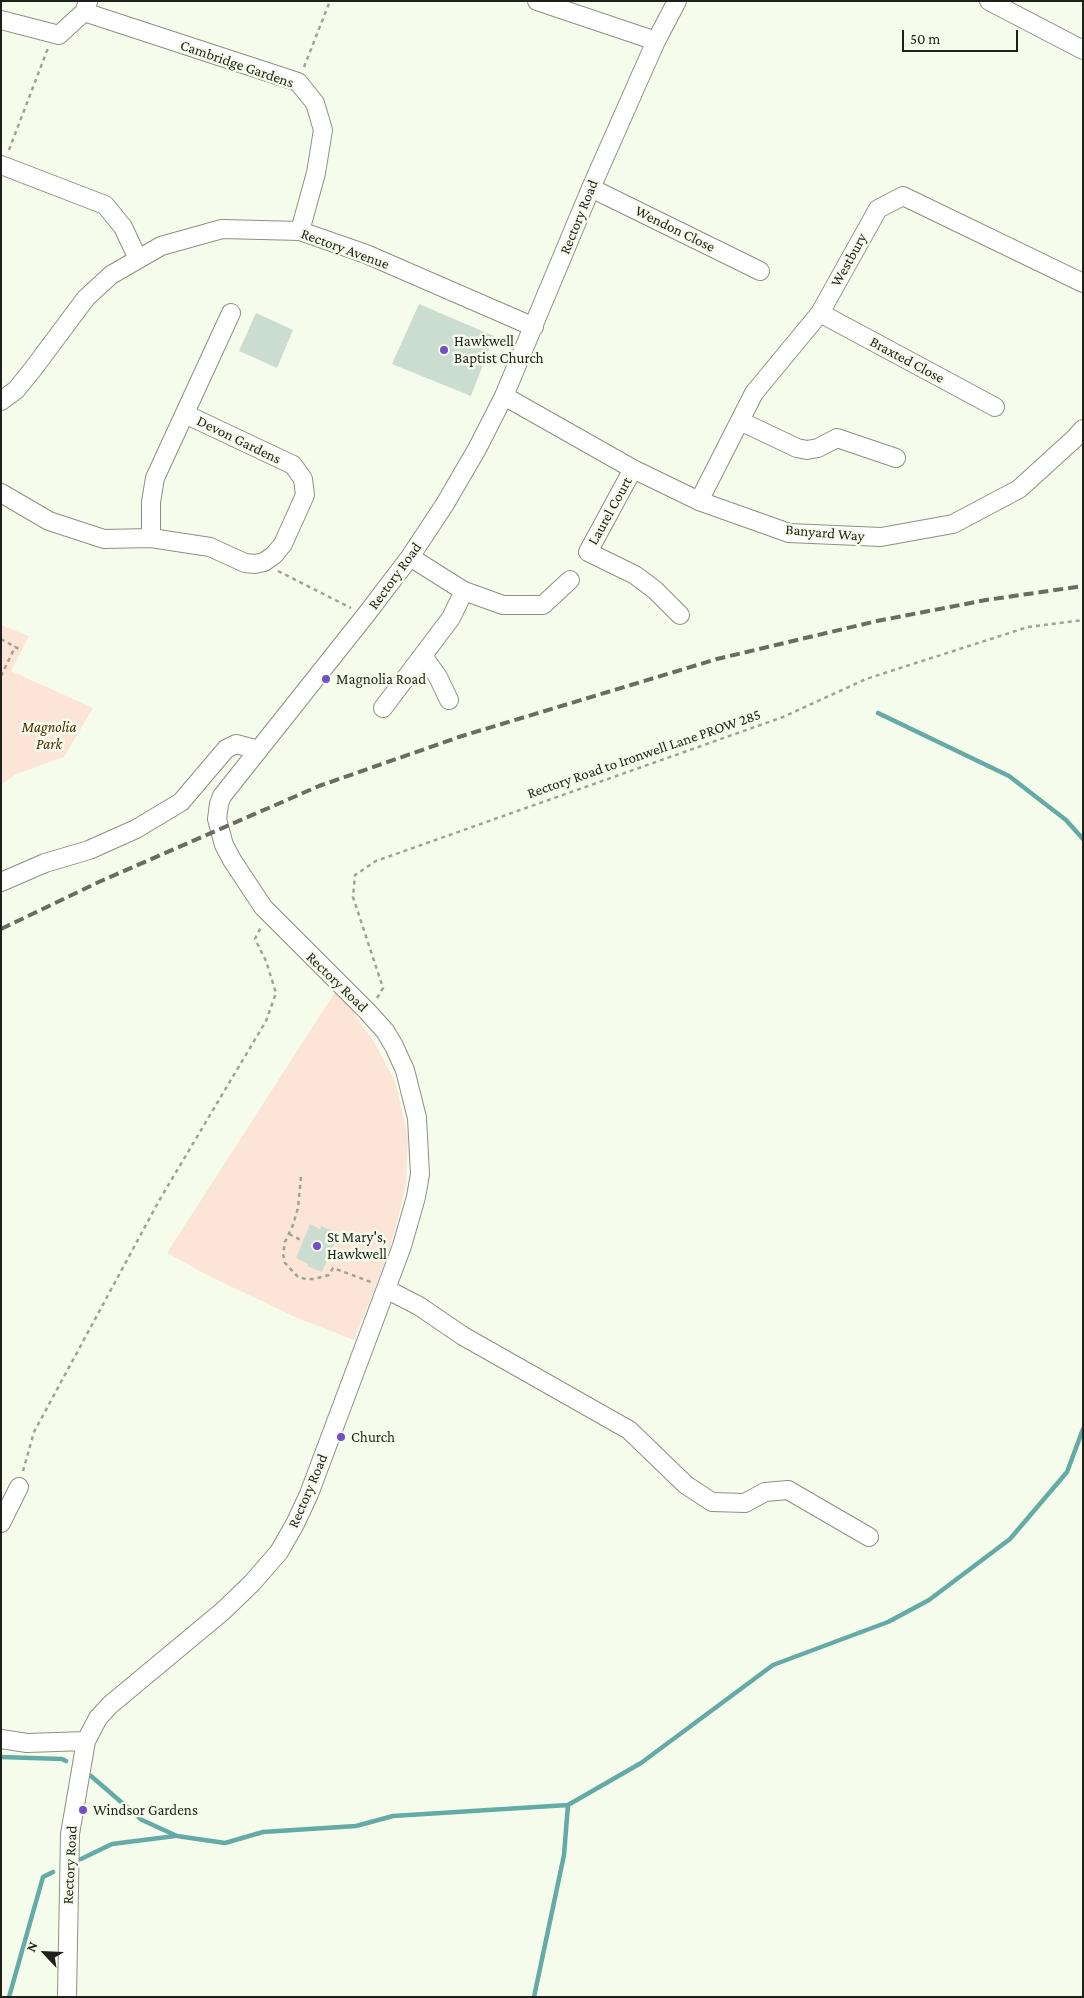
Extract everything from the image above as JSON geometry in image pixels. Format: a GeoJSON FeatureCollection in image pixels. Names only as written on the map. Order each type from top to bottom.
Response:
{"type":"FeatureCollection","features":[{"type":"Feature","properties":{"kind":"street"},"geometry":{"type":"LineString","coordinates":[[537,1],[656,41]]}},
{"type":"Feature","properties":{"kind":"street","name":"Rectory Road"},"geometry":{"type":"LineString","coordinates":[[68,1997],[70,1834],[86,1741],[98,1718],[110,1705],[223,1611],[252,1583],[279,1552],[309,1494],[386,1289],[402,1246],[416,1197],[420,1174],[417,1118],[405,1070],[385,1030],[268,914],[224,845],[217,819],[219,804],[222,796],[366,616],[410,557],[445,504],[477,449],[504,396],[591,188],[656,41],[677,1]]}},
{"type":"Feature","properties":{"kind":"street"},"geometry":{"type":"LineString","coordinates":[[989,1],[1083,50]]}},
{"type":"Feature","properties":{"kind":"street","name":"Cambridge Gardens"},"geometry":{"type":"LineString","coordinates":[[86,7],[298,82],[315,102],[323,130],[316,173],[300,231]]}},
{"type":"Feature","properties":{"kind":"street"},"geometry":{"type":"LineString","coordinates":[[1,20],[59,34],[86,7]]}},
{"type":"Feature","properties":{"kind":"street"},"geometry":{"type":"LineString","coordinates":[[2,165],[105,205],[123,227],[138,259]]}},
{"type":"Feature","properties":{"kind":"street","name":"Wendon Close"},"geometry":{"type":"LineString","coordinates":[[591,188],[760,270]]}},
{"type":"Feature","properties":{"kind":"street","name":"Westbury"},"geometry":{"type":"LineString","coordinates":[[699,501],[754,393],[820,313],[878,209],[903,196],[1083,283]]}},
{"type":"Feature","properties":{"kind":"street","name":"Rectory Avenue"},"geometry":{"type":"LineString","coordinates":[[1,401],[16,390],[86,298],[111,275],[161,246],[222,229],[300,231],[366,254],[534,327]]}},
{"type":"Feature","properties":{"kind":"street"},"geometry":{"type":"LineString","coordinates":[[151,538],[151,502],[155,478],[231,313]]}},
{"type":"Feature","properties":{"kind":"street","name":"Braxted Close"},"geometry":{"type":"LineString","coordinates":[[820,313],[995,406]]}},
{"type":"Feature","properties":{"kind":"street","name":"Banyard Way"},"geometry":{"type":"LineString","coordinates":[[504,396],[633,469],[699,501],[789,533],[881,537],[952,524],[1019,489],[1080,437]]}},
{"type":"Feature","properties":{"kind":"street","name":"Devon Gardens"},"geometry":{"type":"LineString","coordinates":[[185,414],[293,465],[303,479],[305,495],[283,544],[274,555],[264,562]]}},
{"type":"Feature","properties":{"kind":"street"},"geometry":{"type":"LineString","coordinates":[[740,421],[797,448],[807,450],[818,448],[837,438],[896,458]]}},
{"type":"Feature","properties":{"kind":"street","name":"Laurel Court"},"geometry":{"type":"LineString","coordinates":[[633,469],[588,552],[635,574],[655,590],[680,615]]}},
{"type":"Feature","properties":{"kind":"street"},"geometry":{"type":"LineString","coordinates":[[1,493],[49,520],[104,539],[151,538],[210,547],[245,563],[264,562]]}},
{"type":"Feature","properties":{"kind":"street"},"geometry":{"type":"LineString","coordinates":[[410,557],[464,591],[503,605],[542,605],[570,580]]}},
{"type":"Feature","properties":{"kind":"street"},"geometry":{"type":"LineString","coordinates":[[383,708],[451,618],[464,591]]}},
{"type":"Feature","properties":{"kind":"street"},"geometry":{"type":"LineString","coordinates":[[423,656],[438,677],[449,700]]}},
{"type":"Feature","properties":{"kind":"street"},"geometry":{"type":"LineString","coordinates":[[1,882],[45,863],[89,850],[136,829],[181,802],[226,749],[236,744],[259,750]]}},
{"type":"Feature","properties":{"kind":"street"},"geometry":{"type":"LineString","coordinates":[[386,1289],[419,1306],[463,1336],[629,1430],[686,1485],[712,1502],[745,1503],[764,1492],[788,1490],[869,1537]]}},
{"type":"Feature","properties":{"kind":"street"},"geometry":{"type":"LineString","coordinates":[[1,1522],[19,1487]]}},
{"type":"Feature","properties":{"kind":"street"},"geometry":{"type":"LineString","coordinates":[[1,1739],[27,1743],[86,1741]]}},
{"type":"Feature","properties":{"kind":"path"},"geometry":{"type":"LineString","coordinates":[[298,82],[330,1]]}},
{"type":"Feature","properties":{"kind":"path"},"geometry":{"type":"LineString","coordinates":[[2,165],[54,33]]}},
{"type":"Feature","properties":{"kind":"path"},"geometry":{"type":"LineString","coordinates":[[264,562],[287,577],[366,616]]}},
{"type":"Feature","properties":{"kind":"path","name":"Rectory Road to Ironwell Lane PROW 285"},"geometry":{"type":"LineString","coordinates":[[367,1011],[383,988],[353,897],[355,875],[376,861],[783,717],[866,679],[1028,627],[1083,620]]}},
{"type":"Feature","properties":{"kind":"path"},"geometry":{"type":"LineString","coordinates":[[1,639],[22,650]]}},
{"type":"Feature","properties":{"kind":"path"},"geometry":{"type":"LineString","coordinates":[[1,676],[15,647]]}},
{"type":"Feature","properties":{"kind":"path"},"geometry":{"type":"LineString","coordinates":[[19,1487],[34,1432],[160,1199],[266,1021],[276,993],[266,961],[255,939],[268,914]]}},
{"type":"Feature","properties":{"kind":"path"},"geometry":{"type":"LineString","coordinates":[[301,1177],[298,1208],[285,1242],[283,1254],[285,1263],[298,1277],[314,1279],[329,1274],[333,1268],[386,1289]]}},
{"type":"Feature","properties":{"kind":"path"},"geometry":{"type":"LineString","coordinates":[[289,1234],[303,1241]]}},
{"type":"Feature","properties":{"kind":"green space","name":"Magnolia Park"},"geometry":{"type":"Polygon","coordinates":[[[1,625],[29,636],[11,671],[93,708],[64,757],[16,774],[1,785],[1,625]]]}},
{"type":"Feature","properties":{"kind":"green space"},"geometry":{"type":"Polygon","coordinates":[[[335,992],[345,1000],[374,1042],[395,1081],[408,1136],[406,1186],[390,1249],[354,1340],[295,1317],[209,1276],[167,1253],[335,992]]]}},
{"type":"Feature","properties":{"kind":"building","name":"Hawkwell Baptist Church"},"geometry":{"type":"Polygon","coordinates":[[[419,304],[494,336],[471,396],[392,364],[419,304]]]}},
{"type":"Feature","properties":{"kind":"building"},"geometry":{"type":"Polygon","coordinates":[[[256,313],[293,330],[277,368],[239,351],[256,313]]]}},
{"type":"Feature","properties":{"kind":"building","name":"St Mary's, Hawkwell"},"geometry":{"type":"Polygon","coordinates":[[[310,1224],[320,1229],[321,1226],[339,1233],[322,1272],[307,1266],[308,1264],[296,1258],[310,1224]]]}},
{"type":"Feature","properties":{"kind":"waterway"},"geometry":{"type":"LineString","coordinates":[[878,713],[1009,776],[1066,820],[1083,839]]}},
{"type":"Feature","properties":{"kind":"waterway"},"geometry":{"type":"LineString","coordinates":[[91,1776],[142,1820],[177,1836],[225,1843],[263,1832],[356,1826],[393,1816],[568,1805],[641,1763],[773,1665],[888,1622],[929,1600],[1010,1539],[1067,1472],[1083,1429]]}},
{"type":"Feature","properties":{"kind":"waterway"},"geometry":{"type":"LineString","coordinates":[[1,1757],[62,1759],[66,1761]]}},
{"type":"Feature","properties":{"kind":"waterway"},"geometry":{"type":"LineString","coordinates":[[534,1997],[564,1855],[568,1805]]}},
{"type":"Feature","properties":{"kind":"waterway"},"geometry":{"type":"LineString","coordinates":[[81,1859],[112,1844],[175,1836]]}},
{"type":"Feature","properties":{"kind":"waterway"},"geometry":{"type":"LineString","coordinates":[[9,1997],[43,1877],[53,1872]]}},
{"type":"Feature","properties":{"kind":"railway"},"geometry":{"type":"LineString","coordinates":[[1,929],[101,881],[319,786],[462,736],[717,659],[877,621],[986,600],[1083,586]]}},
{"type":"Feature","properties":{"kind":"place","name":"Hawkwell Baptist Church"},"geometry":{"type":"Point","coordinates":[444,350]}},
{"type":"Feature","properties":{"kind":"place","name":"Magnolia Road"},"geometry":{"type":"Point","coordinates":[326,679]}},
{"type":"Feature","properties":{"kind":"place","name":"St Mary's, Hawkwell"},"geometry":{"type":"Point","coordinates":[317,1246]}},
{"type":"Feature","properties":{"kind":"place","name":"Church"},"geometry":{"type":"Point","coordinates":[341,1437]}},
{"type":"Feature","properties":{"kind":"place","name":"Windsor Gardens"},"geometry":{"type":"Point","coordinates":[83,1810]}}]}
